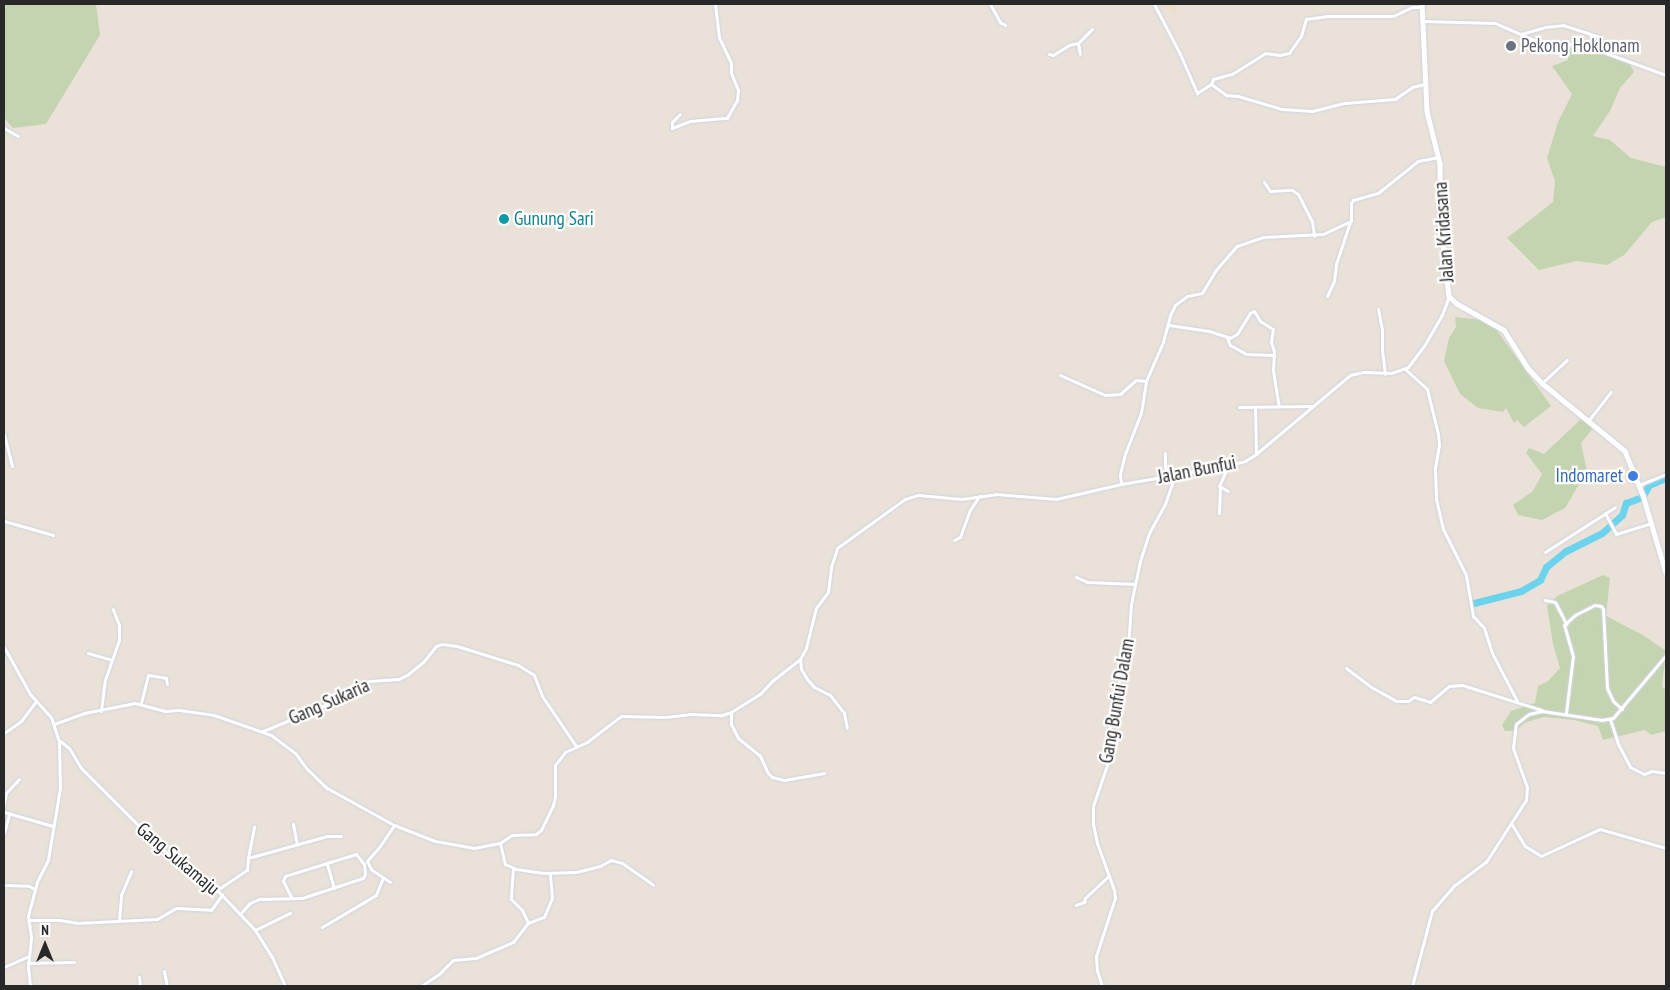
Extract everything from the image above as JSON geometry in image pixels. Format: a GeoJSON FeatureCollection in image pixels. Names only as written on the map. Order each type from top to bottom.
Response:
{"type":"FeatureCollection","features":[{"type":"Feature","properties":{"kind":"street"},"geometry":{"type":"LineString","coordinates":[[680,114],[672,122],[672,128],[690,121],[727,118],[737,100],[738,90],[730,73],[731,63],[719,37],[715,4]]}},
{"type":"Feature","properties":{"kind":"street"},"geometry":{"type":"LineString","coordinates":[[990,4],[1000,22],[1005,25]]}},
{"type":"Feature","properties":{"kind":"street"},"geometry":{"type":"LineString","coordinates":[[1154,4],[1180,54],[1197,93],[1211,84],[1213,78],[1232,74],[1265,54],[1280,55],[1289,53],[1301,36],[1305,20],[1394,16],[1412,7],[1422,5]]}},
{"type":"Feature","properties":{"kind":"street","name":"Jalan Kridasana"},"geometry":{"type":"LineString","coordinates":[[1422,5],[1428,117],[1439,157],[1441,227],[1449,296],[1456,303],[1504,330],[1528,368],[1542,383],[1622,448],[1628,456],[1643,496],[1666,573]]}},
{"type":"Feature","properties":{"kind":"street"},"geometry":{"type":"LineString","coordinates":[[1422,21],[1493,22],[1506,26],[1539,42],[1594,48],[1666,75]]}},
{"type":"Feature","properties":{"kind":"street"},"geometry":{"type":"LineString","coordinates":[[1521,34],[1545,27],[1563,25],[1576,31],[1600,37]]}},
{"type":"Feature","properties":{"kind":"street"},"geometry":{"type":"LineString","coordinates":[[1049,54],[1053,55],[1069,45],[1078,43],[1092,29]]}},
{"type":"Feature","properties":{"kind":"street"},"geometry":{"type":"LineString","coordinates":[[1078,43],[1080,54]]}},
{"type":"Feature","properties":{"kind":"street"},"geometry":{"type":"LineString","coordinates":[[1211,84],[1226,95],[1238,96],[1282,109],[1303,111],[1345,103],[1395,100],[1412,87],[1425,84]]}},
{"type":"Feature","properties":{"kind":"street"},"geometry":{"type":"LineString","coordinates":[[4,128],[18,136]]}},
{"type":"Feature","properties":{"kind":"street"},"geometry":{"type":"LineString","coordinates":[[1327,296],[1334,281],[1336,264],[1350,221],[1351,203],[1353,200],[1378,193],[1418,161],[1439,157]]}},
{"type":"Feature","properties":{"kind":"street"},"geometry":{"type":"LineString","coordinates":[[1264,182],[1270,192],[1292,190],[1298,194],[1312,221],[1314,236]]}},
{"type":"Feature","properties":{"kind":"street"},"geometry":{"type":"LineString","coordinates":[[1121,484],[1120,474],[1140,413],[1146,381],[1169,326],[1170,316],[1175,305],[1187,296],[1202,293],[1215,271],[1237,246],[1263,237],[1314,236],[1350,221]]}},
{"type":"Feature","properties":{"kind":"street"},"geometry":{"type":"LineString","coordinates":[[1449,296],[1442,315],[1424,346],[1405,369],[1427,390],[1438,434],[1439,445],[1435,468],[1436,499],[1443,529],[1466,576],[1473,616],[1484,628],[1492,653],[1517,701]]}},
{"type":"Feature","properties":{"kind":"street"},"geometry":{"type":"LineString","coordinates":[[1378,309],[1382,330],[1385,374]]}},
{"type":"Feature","properties":{"kind":"street"},"geometry":{"type":"LineString","coordinates":[[1169,326],[1209,331],[1226,338],[1232,338],[1237,334],[1250,313],[1254,311],[1260,321],[1273,329],[1271,342],[1274,355],[1273,374],[1278,407]]}},
{"type":"Feature","properties":{"kind":"street"},"geometry":{"type":"LineString","coordinates":[[1226,338],[1230,345],[1246,354],[1274,355]]}},
{"type":"Feature","properties":{"kind":"street"},"geometry":{"type":"LineString","coordinates":[[1542,383],[1567,360]]}},
{"type":"Feature","properties":{"kind":"street","name":"Jalan Bunfui"},"geometry":{"type":"LineString","coordinates":[[800,660],[806,648],[816,608],[828,592],[831,567],[838,548],[905,499],[918,495],[948,498],[1010,494],[1056,500],[1121,484],[1228,466],[1256,454],[1350,375],[1364,372],[1385,374],[1405,369]]}},
{"type":"Feature","properties":{"kind":"street"},"geometry":{"type":"LineString","coordinates":[[1060,375],[1105,395],[1120,394],[1136,380],[1146,381]]}},
{"type":"Feature","properties":{"kind":"street"},"geometry":{"type":"LineString","coordinates":[[1587,421],[1611,392]]}},
{"type":"Feature","properties":{"kind":"street"},"geometry":{"type":"LineString","coordinates":[[1255,406],[1256,454]]}},
{"type":"Feature","properties":{"kind":"street"},"geometry":{"type":"LineString","coordinates":[[1239,407],[1314,406]]}},
{"type":"Feature","properties":{"kind":"street"},"geometry":{"type":"LineString","coordinates":[[4,434],[12,466]]}},
{"type":"Feature","properties":{"kind":"street"},"geometry":{"type":"LineString","coordinates":[[1164,453],[1168,476]]}},
{"type":"Feature","properties":{"kind":"street"},"geometry":{"type":"LineString","coordinates":[[1219,513],[1220,483],[1228,466]]}},
{"type":"Feature","properties":{"kind":"street"},"geometry":{"type":"LineString","coordinates":[[1639,485],[1666,474]]}},
{"type":"Feature","properties":{"kind":"street","name":"Gang Bunfui Dalam"},"geometry":{"type":"LineString","coordinates":[[1102,986],[1097,971],[1096,956],[1114,903],[1114,890],[1097,843],[1092,806],[1107,765],[1112,706],[1128,648],[1131,604],[1135,584],[1147,538],[1163,511],[1175,475]]}},
{"type":"Feature","properties":{"kind":"street"},"geometry":{"type":"LineString","coordinates":[[1220,488],[1228,491]]}},
{"type":"Feature","properties":{"kind":"street"},"geometry":{"type":"LineString","coordinates":[[954,540],[960,536],[970,510],[980,496]]}},
{"type":"Feature","properties":{"kind":"street"},"geometry":{"type":"LineString","coordinates":[[1545,552],[1615,507]]}},
{"type":"Feature","properties":{"kind":"street"},"geometry":{"type":"LineString","coordinates":[[1605,513],[1616,534],[1651,523]]}},
{"type":"Feature","properties":{"kind":"street"},"geometry":{"type":"LineString","coordinates":[[4,522],[53,535]]}},
{"type":"Feature","properties":{"kind":"street"},"geometry":{"type":"LineString","coordinates":[[1076,577],[1087,582],[1135,584]]}},
{"type":"Feature","properties":{"kind":"street"},"geometry":{"type":"LineString","coordinates":[[1545,600],[1555,602],[1566,624]]}},
{"type":"Feature","properties":{"kind":"street"},"geometry":{"type":"LineString","coordinates":[[1566,713],[1573,656],[1564,632],[1566,624],[1591,606],[1597,605],[1602,608],[1607,688],[1613,701],[1622,709]]}},
{"type":"Feature","properties":{"kind":"street"},"geometry":{"type":"LineString","coordinates":[[100,711],[105,680],[118,644],[120,630],[113,609]]}},
{"type":"Feature","properties":{"kind":"street","name":"Gang Sukaria"},"geometry":{"type":"LineString","coordinates":[[263,731],[321,707],[368,682],[399,679],[408,675],[424,661],[436,646],[442,644],[457,646],[518,665],[534,675],[542,696],[576,746]]}},
{"type":"Feature","properties":{"kind":"street"},"geometry":{"type":"LineString","coordinates":[[4,647],[22,682],[48,713],[54,724],[59,741],[60,788],[47,862],[35,889],[28,920],[31,938],[28,963],[30,986]]}},
{"type":"Feature","properties":{"kind":"street"},"geometry":{"type":"LineString","coordinates":[[88,652],[112,660]]}},
{"type":"Feature","properties":{"kind":"street"},"geometry":{"type":"LineString","coordinates":[[1346,668],[1396,701],[1408,701],[1414,697],[1430,702],[1447,688],[1457,685],[1517,701],[1542,711],[1566,713],[1602,720],[1610,719],[1622,709],[1666,655]]}},
{"type":"Feature","properties":{"kind":"street"},"geometry":{"type":"LineString","coordinates":[[54,724],[79,714],[141,703],[165,711],[180,710],[214,715],[263,731],[296,754],[311,774],[326,788],[394,825],[434,841],[474,848],[500,844],[512,835],[536,834],[541,830],[555,799],[555,765],[565,752],[587,742],[621,716],[722,715],[731,712],[760,694],[772,681],[800,660],[807,679],[814,687],[830,695],[844,714],[847,720],[847,728]]}},
{"type":"Feature","properties":{"kind":"street"},"geometry":{"type":"LineString","coordinates":[[141,703],[148,675],[166,678],[167,684]]}},
{"type":"Feature","properties":{"kind":"street"},"geometry":{"type":"LineString","coordinates":[[4,733],[21,721],[36,701]]}},
{"type":"Feature","properties":{"kind":"street"},"geometry":{"type":"LineString","coordinates":[[1412,986],[1432,912],[1455,885],[1486,862],[1525,802],[1528,793],[1524,776],[1514,752],[1515,725],[1529,714],[1542,711]]}},
{"type":"Feature","properties":{"kind":"street"},"geometry":{"type":"LineString","coordinates":[[731,712],[731,724],[738,738],[760,756],[772,777],[784,780],[824,773]]}},
{"type":"Feature","properties":{"kind":"street"},"geometry":{"type":"LineString","coordinates":[[1610,719],[1621,752],[1630,767],[1644,774],[1652,771],[1666,772]]}},
{"type":"Feature","properties":{"kind":"street","name":"Gang Sukamaju"},"geometry":{"type":"LineString","coordinates":[[59,741],[69,748],[81,768],[158,845],[184,868],[217,890],[255,930],[272,957],[285,986]]}},
{"type":"Feature","properties":{"kind":"street"},"geometry":{"type":"LineString","coordinates":[[4,804],[6,793],[19,779]]}},
{"type":"Feature","properties":{"kind":"street"},"geometry":{"type":"LineString","coordinates":[[4,812],[53,826]]}},
{"type":"Feature","properties":{"kind":"street"},"geometry":{"type":"LineString","coordinates":[[4,833],[9,814]]}},
{"type":"Feature","properties":{"kind":"street"},"geometry":{"type":"LineString","coordinates":[[1511,823],[1525,846],[1540,856],[1600,828],[1666,848]]}},
{"type":"Feature","properties":{"kind":"street"},"geometry":{"type":"LineString","coordinates":[[293,824],[297,844]]}},
{"type":"Feature","properties":{"kind":"street"},"geometry":{"type":"LineString","coordinates":[[240,914],[250,903],[259,899],[302,898],[363,878],[366,862],[380,846],[394,825]]}},
{"type":"Feature","properties":{"kind":"street"},"geometry":{"type":"LineString","coordinates":[[217,890],[246,870],[254,827]]}},
{"type":"Feature","properties":{"kind":"street"},"geometry":{"type":"LineString","coordinates":[[248,858],[327,836],[341,836]]}},
{"type":"Feature","properties":{"kind":"street"},"geometry":{"type":"LineString","coordinates":[[500,844],[505,864],[513,868],[550,873],[584,871],[611,860],[622,864],[653,885]]}},
{"type":"Feature","properties":{"kind":"street"},"geometry":{"type":"LineString","coordinates":[[291,897],[283,881],[285,876],[356,854],[371,869],[390,882]]}},
{"type":"Feature","properties":{"kind":"street"},"geometry":{"type":"LineString","coordinates":[[327,864],[334,888]]}},
{"type":"Feature","properties":{"kind":"street"},"geometry":{"type":"LineString","coordinates":[[513,868],[511,899],[522,910],[528,923]]}},
{"type":"Feature","properties":{"kind":"street"},"geometry":{"type":"LineString","coordinates":[[119,920],[121,895],[131,870]]}},
{"type":"Feature","properties":{"kind":"street"},"geometry":{"type":"LineString","coordinates":[[421,986],[453,960],[476,958],[513,942],[528,923],[544,917],[549,908],[552,891],[550,873]]}},
{"type":"Feature","properties":{"kind":"street"},"geometry":{"type":"LineString","coordinates":[[1076,905],[1084,902],[1085,898],[1109,876]]}},
{"type":"Feature","properties":{"kind":"street"},"geometry":{"type":"LineString","coordinates":[[322,927],[376,895],[383,878]]}},
{"type":"Feature","properties":{"kind":"street"},"geometry":{"type":"LineString","coordinates":[[4,885],[29,886],[35,889]]}},
{"type":"Feature","properties":{"kind":"street"},"geometry":{"type":"LineString","coordinates":[[28,920],[59,920],[78,923],[157,919],[176,908],[211,910],[222,895]]}},
{"type":"Feature","properties":{"kind":"street"},"geometry":{"type":"LineString","coordinates":[[255,930],[290,913]]}},
{"type":"Feature","properties":{"kind":"street"},"geometry":{"type":"LineString","coordinates":[[4,967],[29,956]]}},
{"type":"Feature","properties":{"kind":"street"},"geometry":{"type":"LineString","coordinates":[[28,963],[74,962]]}},
{"type":"Feature","properties":{"kind":"street"},"geometry":{"type":"LineString","coordinates":[[164,971],[167,986]]}},
{"type":"Feature","properties":{"kind":"street"},"geometry":{"type":"LineString","coordinates":[[139,977],[140,986]]}},
{"type":"Feature","properties":{"kind":"shaded area"},"geometry":{"type":"Polygon","coordinates":[[[1159,4],[1178,4],[1176,15],[1159,4]]]}},
{"type":"Feature","properties":{"kind":"green space"},"geometry":{"type":"Polygon","coordinates":[[[4,4],[96,4],[100,35],[46,124],[13,128],[4,118],[4,4]]]}},
{"type":"Feature","properties":{"kind":"green space"},"geometry":{"type":"Polygon","coordinates":[[[1566,48],[1595,51],[1630,64],[1634,72],[1620,88],[1610,111],[1593,136],[1610,140],[1631,158],[1666,167],[1666,217],[1652,222],[1624,255],[1607,265],[1577,261],[1539,270],[1507,238],[1553,202],[1555,181],[1547,158],[1558,122],[1572,94],[1552,66],[1568,60],[1566,48]]]}},
{"type":"Feature","properties":{"kind":"green space"},"geometry":{"type":"Polygon","coordinates":[[[1455,317],[1481,320],[1496,329],[1551,406],[1524,427],[1517,420],[1514,423],[1506,408],[1503,412],[1478,408],[1460,394],[1444,361],[1449,338],[1456,327],[1455,317]]]}},
{"type":"Feature","properties":{"kind":"green space"},"geometry":{"type":"Polygon","coordinates":[[[1581,419],[1594,427],[1581,443],[1587,471],[1565,508],[1542,520],[1518,515],[1513,505],[1533,491],[1542,474],[1526,453],[1529,448],[1544,454],[1581,419]]]}},
{"type":"Feature","properties":{"kind":"green space"},"geometry":{"type":"Polygon","coordinates":[[[1603,575],[1610,578],[1606,616],[1643,635],[1666,651],[1662,687],[1666,689],[1666,731],[1651,735],[1645,730],[1603,740],[1598,726],[1574,720],[1544,717],[1526,722],[1515,731],[1505,731],[1502,725],[1511,711],[1535,703],[1538,686],[1548,681],[1560,668],[1553,644],[1547,606],[1557,596],[1603,575]]]}},
{"type":"Feature","properties":{"kind":"waterway"},"geometry":{"type":"LineString","coordinates":[[1474,603],[1521,591],[1540,580],[1546,567],[1566,551],[1602,533],[1622,515],[1626,503],[1642,497],[1649,485],[1663,479],[1666,475]]}},
{"type":"Feature","properties":{"kind":"place","name":"Pekong Hoklonam"},"geometry":{"type":"Point","coordinates":[1511,46]}},
{"type":"Feature","properties":{"kind":"place","name":"Gunung Sari"},"geometry":{"type":"Point","coordinates":[504,219]}},
{"type":"Feature","properties":{"kind":"place","name":"Indomaret"},"geometry":{"type":"Point","coordinates":[1633,476]}}]}
